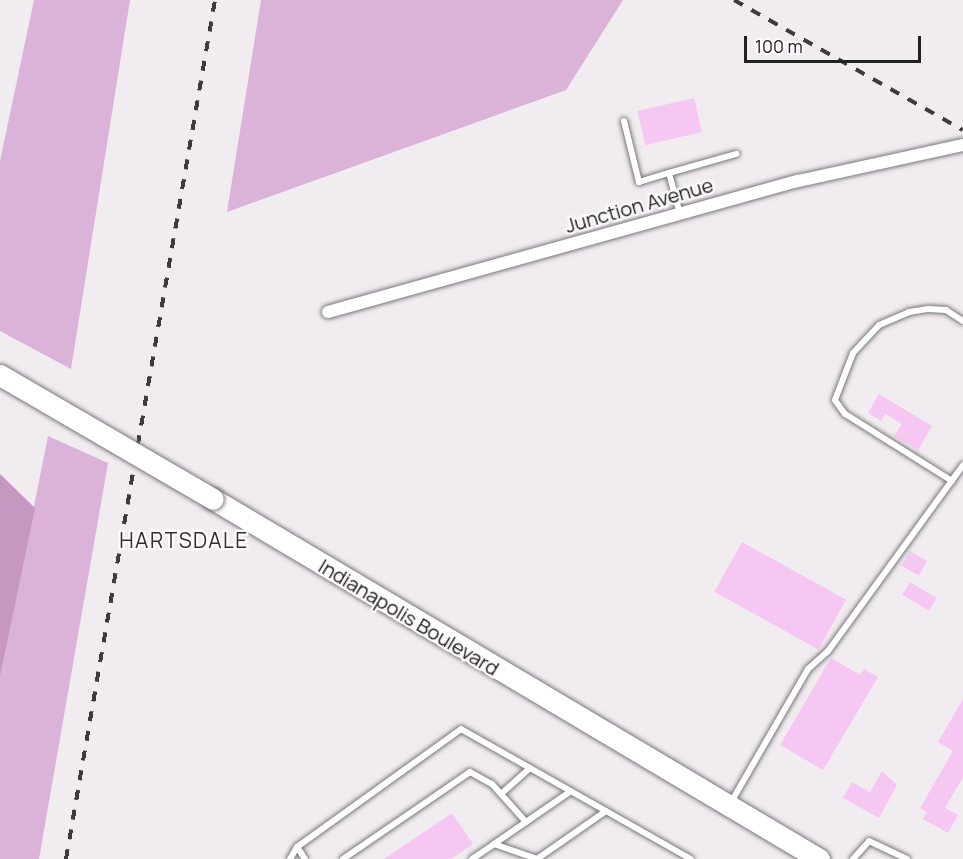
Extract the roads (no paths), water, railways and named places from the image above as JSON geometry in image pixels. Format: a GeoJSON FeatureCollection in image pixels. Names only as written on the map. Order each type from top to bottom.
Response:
{"type":"FeatureCollection","features":[{"type":"Feature","properties":{"kind":"highway","name":"Indianapolis Boulevard"},"geometry":{"type":"LineString","coordinates":[[0,375],[819,859]]}},
{"type":"Feature","properties":{"kind":"street","name":"Junction Avenue"},"geometry":{"type":"LineString","coordinates":[[328,312],[798,181],[963,146]]}},
{"type":"Feature","properties":{"kind":"lane"},"geometry":{"type":"LineString","coordinates":[[624,121],[639,182],[736,154]]}},
{"type":"Feature","properties":{"kind":"lane"},"geometry":{"type":"LineString","coordinates":[[669,173],[680,214]]}},
{"type":"Feature","properties":{"kind":"lane"},"geometry":{"type":"LineString","coordinates":[[952,481],[854,420],[835,400],[853,353],[879,325],[909,312],[929,309],[946,310],[963,321]]}},
{"type":"Feature","properties":{"kind":"lane"},"geometry":{"type":"LineString","coordinates":[[728,807],[808,669],[828,651],[879,576],[963,465]]}},
{"type":"Feature","properties":{"kind":"lane"},"geometry":{"type":"LineString","coordinates":[[290,859],[297,847],[460,729],[691,859]]}},
{"type":"Feature","properties":{"kind":"lane"},"geometry":{"type":"LineString","coordinates":[[501,794],[530,768]]}},
{"type":"Feature","properties":{"kind":"lane"},"geometry":{"type":"LineString","coordinates":[[347,858],[470,772],[501,794],[526,822]]}},
{"type":"Feature","properties":{"kind":"lane"},"geometry":{"type":"LineString","coordinates":[[472,859],[571,791]]}},
{"type":"Feature","properties":{"kind":"lane"},"geometry":{"type":"LineString","coordinates":[[494,844],[537,859],[606,811]]}},
{"type":"Feature","properties":{"kind":"lane"},"geometry":{"type":"LineString","coordinates":[[854,859],[869,841],[907,859]]}},
{"type":"Feature","properties":{"kind":"lane"},"geometry":{"type":"LineString","coordinates":[[297,847],[305,859]]}},
{"type":"Feature","properties":{"kind":"railway"},"geometry":{"type":"LineString","coordinates":[[66,859],[215,0]]}},
{"type":"Feature","properties":{"kind":"railway"},"geometry":{"type":"LineString","coordinates":[[734,0],[963,130]]}},
{"type":"Feature","properties":{"kind":"district","name":"HARTSDALE"},"geometry":{"type":"Point","coordinates":[184,540]}}]}
